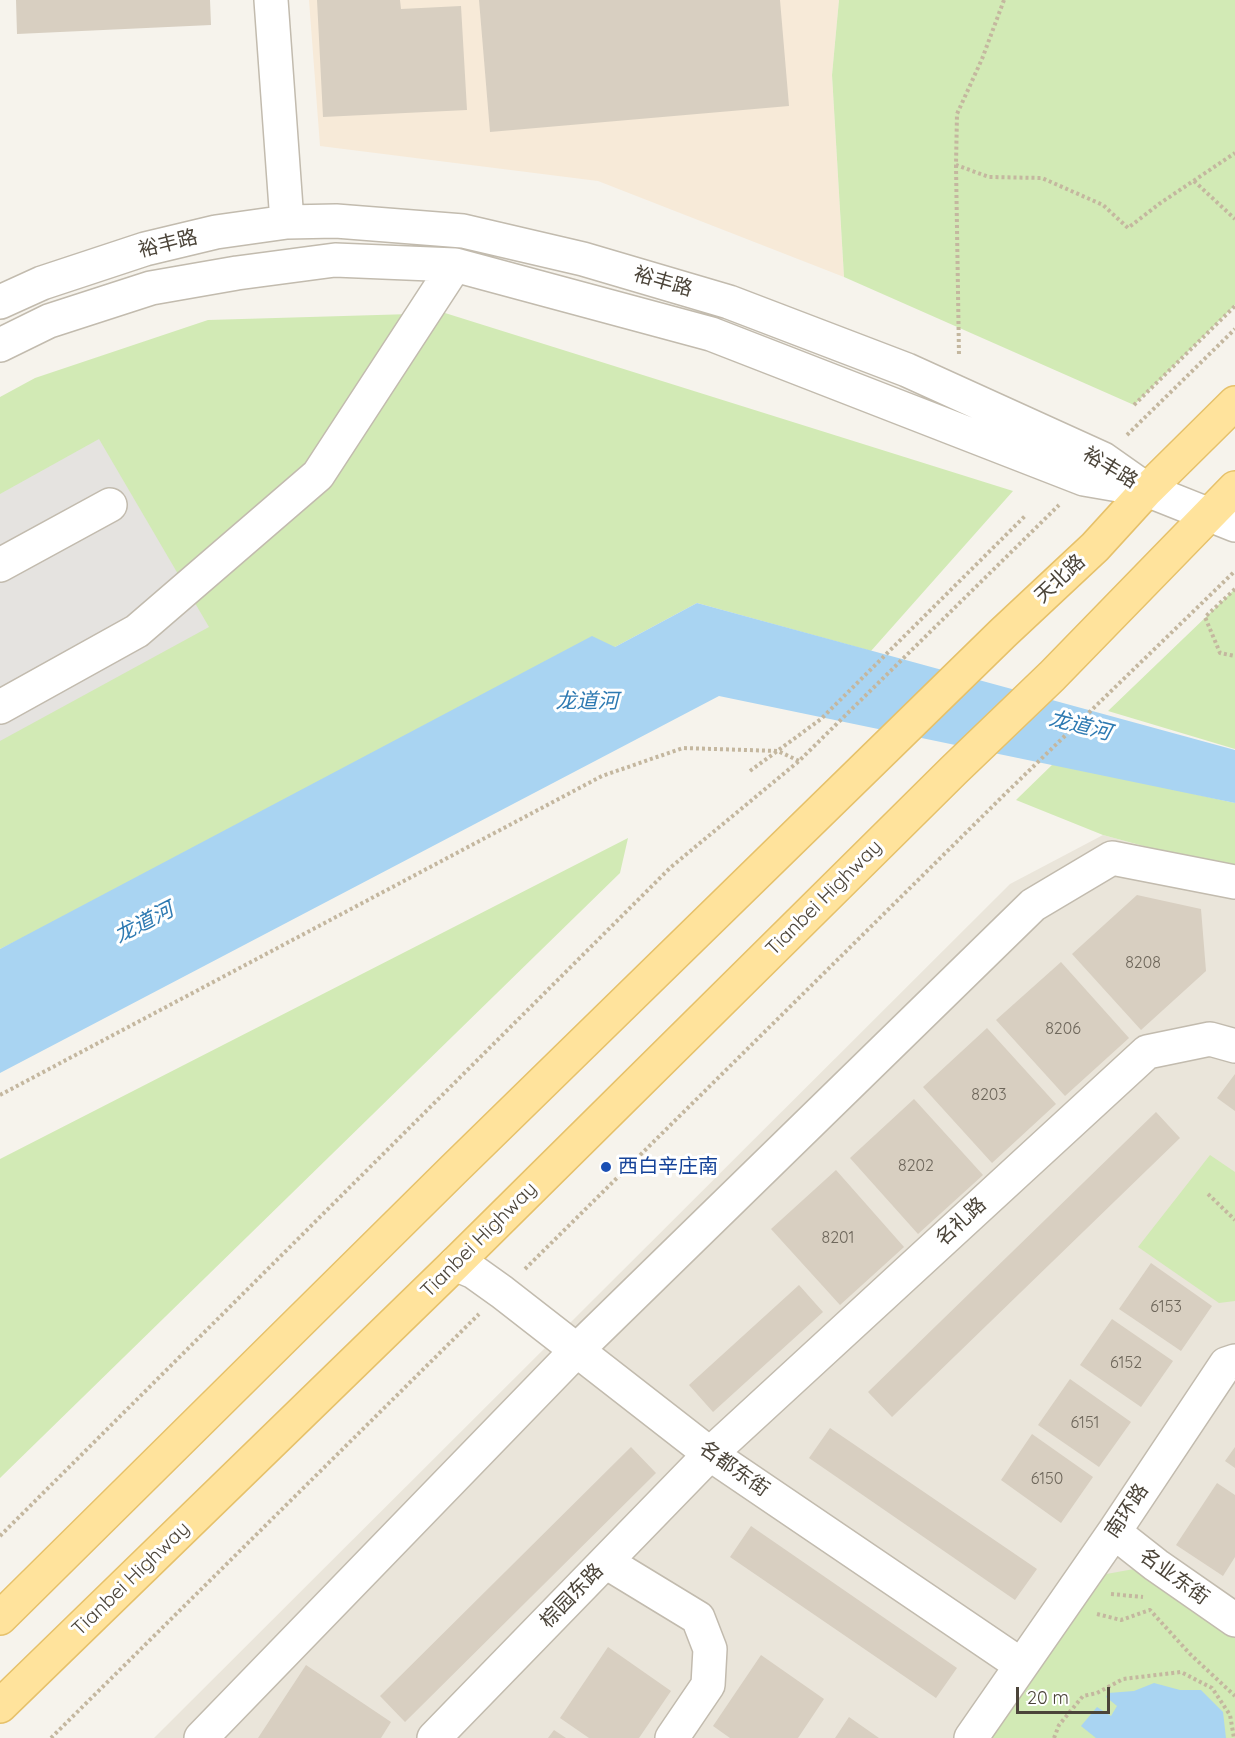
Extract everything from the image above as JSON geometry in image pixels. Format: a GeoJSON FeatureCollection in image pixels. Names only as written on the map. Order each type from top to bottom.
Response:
{"type":"FeatureCollection","features":[{"type":"Feature","properties":{"kind":"main road","name":"天北路"},"geometry":{"type":"LineString","coordinates":[[0,1618],[462,1161],[1095,546],[1147,490],[1235,403]]}},
{"type":"Feature","properties":{"kind":"main road"},"geometry":{"type":"LineString","coordinates":[[1222,521],[1235,488]]}},
{"type":"Feature","properties":{"kind":"main road","name":"Tianbei Highway"},"geometry":{"type":"LineString","coordinates":[[0,1706],[455,1264],[954,770],[1052,676],[1222,521]]}},
{"type":"Feature","properties":{"kind":"street"},"geometry":{"type":"LineString","coordinates":[[271,0],[287,222]]}},
{"type":"Feature","properties":{"kind":"street","name":"裕丰路"},"geometry":{"type":"LineString","coordinates":[[0,302],[42,283],[145,249],[216,232],[287,222],[336,220],[463,231],[583,259],[729,302],[907,370],[1093,469]]}},
{"type":"Feature","properties":{"kind":"street","name":"裕丰路"},"geometry":{"type":"LineString","coordinates":[[0,345],[49,321],[151,288],[216,276],[335,260],[454,265],[711,334],[1093,469],[1222,521]]}},
{"type":"Feature","properties":{"kind":"street"},"geometry":{"type":"LineString","coordinates":[[0,707],[137,631],[318,475],[454,265]]}},
{"type":"Feature","properties":{"kind":"street"},"geometry":{"type":"LineString","coordinates":[[0,565],[110,505]]}},
{"type":"Feature","properties":{"kind":"street"},"geometry":{"type":"LineString","coordinates":[[201,1738],[577,1350],[1033,905],[1112,858],[1235,882]]}},
{"type":"Feature","properties":{"kind":"street","name":"名礼路"},"geometry":{"type":"LineString","coordinates":[[710,1454],[1147,1052],[1210,1039],[1235,1046]]}},
{"type":"Feature","properties":{"kind":"street","name":"名都东街"},"geometry":{"type":"LineString","coordinates":[[455,1264],[474,1272],[502,1292],[710,1454],[1021,1665]]}},
{"type":"Feature","properties":{"kind":"street","name":"南环路"},"geometry":{"type":"LineString","coordinates":[[971,1738],[1114,1532],[1226,1364],[1235,1361]]}},
{"type":"Feature","properties":{"kind":"street","name":"棕园东路"},"geometry":{"type":"LineString","coordinates":[[434,1738],[710,1454]]}},
{"type":"Feature","properties":{"kind":"street","name":"名业东街"},"geometry":{"type":"LineString","coordinates":[[1114,1532],[1156,1565],[1235,1620]]}},
{"type":"Feature","properties":{"kind":"street"},"geometry":{"type":"LineString","coordinates":[[606,1562],[698,1618],[711,1649],[708,1685],[672,1738]]}},
{"type":"Feature","properties":{"kind":"path"},"geometry":{"type":"LineString","coordinates":[[959,356],[957,114],[982,59],[1004,0]]}},
{"type":"Feature","properties":{"kind":"path"},"geometry":{"type":"LineString","coordinates":[[956,165],[989,177],[1042,178],[1103,205],[1128,228],[1193,180],[1235,153]]}},
{"type":"Feature","properties":{"kind":"path"},"geometry":{"type":"LineString","coordinates":[[1193,180],[1235,219]]}},
{"type":"Feature","properties":{"kind":"path"},"geometry":{"type":"LineString","coordinates":[[1134,405],[1235,306]]}},
{"type":"Feature","properties":{"kind":"path"},"geometry":{"type":"LineString","coordinates":[[0,1536],[671,867],[799,761],[1235,329]]}},
{"type":"Feature","properties":{"kind":"path"},"geometry":{"type":"LineString","coordinates":[[750,771],[821,719],[1026,515]]}},
{"type":"Feature","properties":{"kind":"path"},"geometry":{"type":"LineString","coordinates":[[51,1738],[1006,792],[1235,571]]}},
{"type":"Feature","properties":{"kind":"path"},"geometry":{"type":"LineString","coordinates":[[1235,589],[1205,617],[1220,653],[1235,656]]}},
{"type":"Feature","properties":{"kind":"path"},"geometry":{"type":"LineString","coordinates":[[0,1095],[602,776],[683,748],[778,751],[799,761]]}},
{"type":"Feature","properties":{"kind":"path"},"geometry":{"type":"LineString","coordinates":[[1208,1194],[1235,1220]]}},
{"type":"Feature","properties":{"kind":"path"},"geometry":{"type":"LineString","coordinates":[[1103,1600],[1112,1594],[1150,1597]]}},
{"type":"Feature","properties":{"kind":"path"},"geometry":{"type":"LineString","coordinates":[[1150,1604],[1150,1610],[1190,1654],[1235,1696]]}},
{"type":"Feature","properties":{"kind":"path"},"geometry":{"type":"LineString","coordinates":[[1086,1612],[1121,1620],[1150,1610]]}},
{"type":"Feature","properties":{"kind":"path"},"geometry":{"type":"LineString","coordinates":[[1054,1738],[1059,1725],[1083,1696],[1097,1694],[1124,1679],[1181,1672],[1212,1688],[1230,1715],[1234,1738]]}},
{"type":"Feature","properties":{"kind":"shaded area"},"geometry":{"type":"Polygon","coordinates":[[[309,0],[839,0],[832,75],[844,277],[598,181],[320,146],[309,0]]]}},
{"type":"Feature","properties":{"kind":"shaded area"},"geometry":{"type":"Polygon","coordinates":[[[99,439],[209,627],[0,741],[0,494],[99,439]]]}},
{"type":"Feature","properties":{"kind":"shaded area"},"geometry":{"type":"Polygon","coordinates":[[[1103,835],[1235,871],[1235,1738],[154,1738],[1010,884],[1103,835]]]}},
{"type":"Feature","properties":{"kind":"green space"},"geometry":{"type":"Polygon","coordinates":[[[839,0],[1235,0],[1235,305],[1134,405],[844,277],[832,75],[839,0]]]}},
{"type":"Feature","properties":{"kind":"green space"},"geometry":{"type":"Polygon","coordinates":[[[445,313],[1013,491],[871,651],[697,603],[615,647],[0,949],[0,397],[35,378],[208,320],[445,313]]]}},
{"type":"Feature","properties":{"kind":"green space"},"geometry":{"type":"Polygon","coordinates":[[[1235,589],[1235,749],[1108,711],[1235,589]]]}},
{"type":"Feature","properties":{"kind":"green space"},"geometry":{"type":"Polygon","coordinates":[[[1054,763],[1235,803],[1235,871],[1103,835],[1016,800],[1054,763]]]}},
{"type":"Feature","properties":{"kind":"green space"},"geometry":{"type":"Polygon","coordinates":[[[628,838],[620,873],[0,1478],[0,1159],[628,838]]]}},
{"type":"Feature","properties":{"kind":"green space"},"geometry":{"type":"Polygon","coordinates":[[[1210,1155],[1235,1172],[1235,1301],[1219,1303],[1138,1247],[1210,1155]]]}},
{"type":"Feature","properties":{"kind":"green space"},"geometry":{"type":"Polygon","coordinates":[[[1156,1565],[1235,1620],[1235,1738],[971,1738],[1079,1579],[1156,1565]]]}},
{"type":"Feature","properties":{"kind":"water","name":"龙道河"},"geometry":{"type":"Polygon","coordinates":[[[697,603],[1235,750],[1235,803],[719,696],[0,1073],[0,949],[592,636],[615,647],[697,603]]]}},
{"type":"Feature","properties":{"kind":"water"},"geometry":{"type":"Polygon","coordinates":[[[1154,1683],[1180,1690],[1201,1690],[1223,1712],[1226,1738],[1096,1738],[1081,1726],[1097,1707],[1111,1716],[1117,1706],[1106,1697],[1108,1693],[1134,1691],[1154,1683]]]}},
{"type":"Feature","properties":{"kind":"building"},"geometry":{"type":"Polygon","coordinates":[[[16,0],[210,0],[211,25],[17,34],[16,0]]]}},
{"type":"Feature","properties":{"kind":"building"},"geometry":{"type":"Polygon","coordinates":[[[317,0],[400,0],[401,9],[461,6],[467,110],[323,117],[317,0]]]}},
{"type":"Feature","properties":{"kind":"building"},"geometry":{"type":"Polygon","coordinates":[[[479,0],[780,0],[789,106],[490,132],[479,0]]]}},
{"type":"Feature","properties":{"kind":"building"},"geometry":{"type":"Polygon","coordinates":[[[1137,895],[1201,909],[1206,971],[1141,1030],[1072,954],[1137,895]]]}},
{"type":"Feature","properties":{"kind":"building"},"geometry":{"type":"Polygon","coordinates":[[[1061,962],[1129,1038],[1065,1096],[996,1020],[1061,962]]]}},
{"type":"Feature","properties":{"kind":"building"},"geometry":{"type":"Polygon","coordinates":[[[987,1028],[1056,1104],[992,1163],[923,1087],[987,1028]]]}},
{"type":"Feature","properties":{"kind":"building"},"geometry":{"type":"Polygon","coordinates":[[[1235,1074],[1235,1111],[1217,1098],[1235,1074]]]}},
{"type":"Feature","properties":{"kind":"building"},"geometry":{"type":"Polygon","coordinates":[[[914,1099],[983,1175],[918,1234],[850,1158],[914,1099]]]}},
{"type":"Feature","properties":{"kind":"building"},"geometry":{"type":"Polygon","coordinates":[[[1156,1112],[1180,1138],[892,1417],[868,1392],[1156,1112]]]}},
{"type":"Feature","properties":{"kind":"building"},"geometry":{"type":"Polygon","coordinates":[[[836,1170],[904,1247],[840,1305],[771,1229],[836,1170]]]}},
{"type":"Feature","properties":{"kind":"building"},"geometry":{"type":"Polygon","coordinates":[[[1151,1263],[1212,1306],[1181,1351],[1119,1309],[1151,1263]]]}},
{"type":"Feature","properties":{"kind":"building"},"geometry":{"type":"Polygon","coordinates":[[[799,1285],[823,1312],[713,1412],[689,1385],[799,1285]]]}},
{"type":"Feature","properties":{"kind":"building"},"geometry":{"type":"Polygon","coordinates":[[[1112,1319],[1173,1361],[1141,1407],[1080,1365],[1112,1319]]]}},
{"type":"Feature","properties":{"kind":"building"},"geometry":{"type":"Polygon","coordinates":[[[1070,1379],[1131,1422],[1099,1467],[1038,1425],[1070,1379]]]}},
{"type":"Feature","properties":{"kind":"building"},"geometry":{"type":"Polygon","coordinates":[[[830,1428],[1037,1569],[1015,1600],[809,1458],[830,1428]]]}},
{"type":"Feature","properties":{"kind":"building"},"geometry":{"type":"Polygon","coordinates":[[[1032,1434],[1093,1477],[1061,1523],[1001,1480],[1032,1434]]]}},
{"type":"Feature","properties":{"kind":"building"},"geometry":{"type":"Polygon","coordinates":[[[631,1447],[656,1473],[405,1722],[380,1696],[631,1447]]]}},
{"type":"Feature","properties":{"kind":"building"},"geometry":{"type":"Polygon","coordinates":[[[1235,1447],[1235,1468],[1225,1461],[1235,1447]]]}},
{"type":"Feature","properties":{"kind":"building"},"geometry":{"type":"Polygon","coordinates":[[[1217,1483],[1235,1495],[1235,1557],[1223,1576],[1176,1545],[1217,1483]]]}},
{"type":"Feature","properties":{"kind":"building"},"geometry":{"type":"Polygon","coordinates":[[[751,1526],[957,1668],[936,1698],[730,1557],[751,1526]]]}},
{"type":"Feature","properties":{"kind":"building"},"geometry":{"type":"Polygon","coordinates":[[[608,1647],[671,1691],[639,1738],[589,1738],[560,1718],[608,1647]]]}},
{"type":"Feature","properties":{"kind":"building"},"geometry":{"type":"Polygon","coordinates":[[[761,1655],[824,1699],[798,1738],[730,1738],[713,1726],[761,1655]]]}},
{"type":"Feature","properties":{"kind":"building"},"geometry":{"type":"Polygon","coordinates":[[[306,1665],[391,1722],[381,1738],[258,1738],[306,1665]]]}},
{"type":"Feature","properties":{"kind":"building"},"geometry":{"type":"Polygon","coordinates":[[[849,1717],[879,1738],[835,1738],[849,1717]]]}},
{"type":"Feature","properties":{"kind":"building"},"geometry":{"type":"Polygon","coordinates":[[[554,1730],[566,1738],[548,1738],[554,1730]]]}},
{"type":"Feature","properties":{"kind":"place","name":"西白辛庄南"},"geometry":{"type":"Point","coordinates":[606,1167]}}]}
